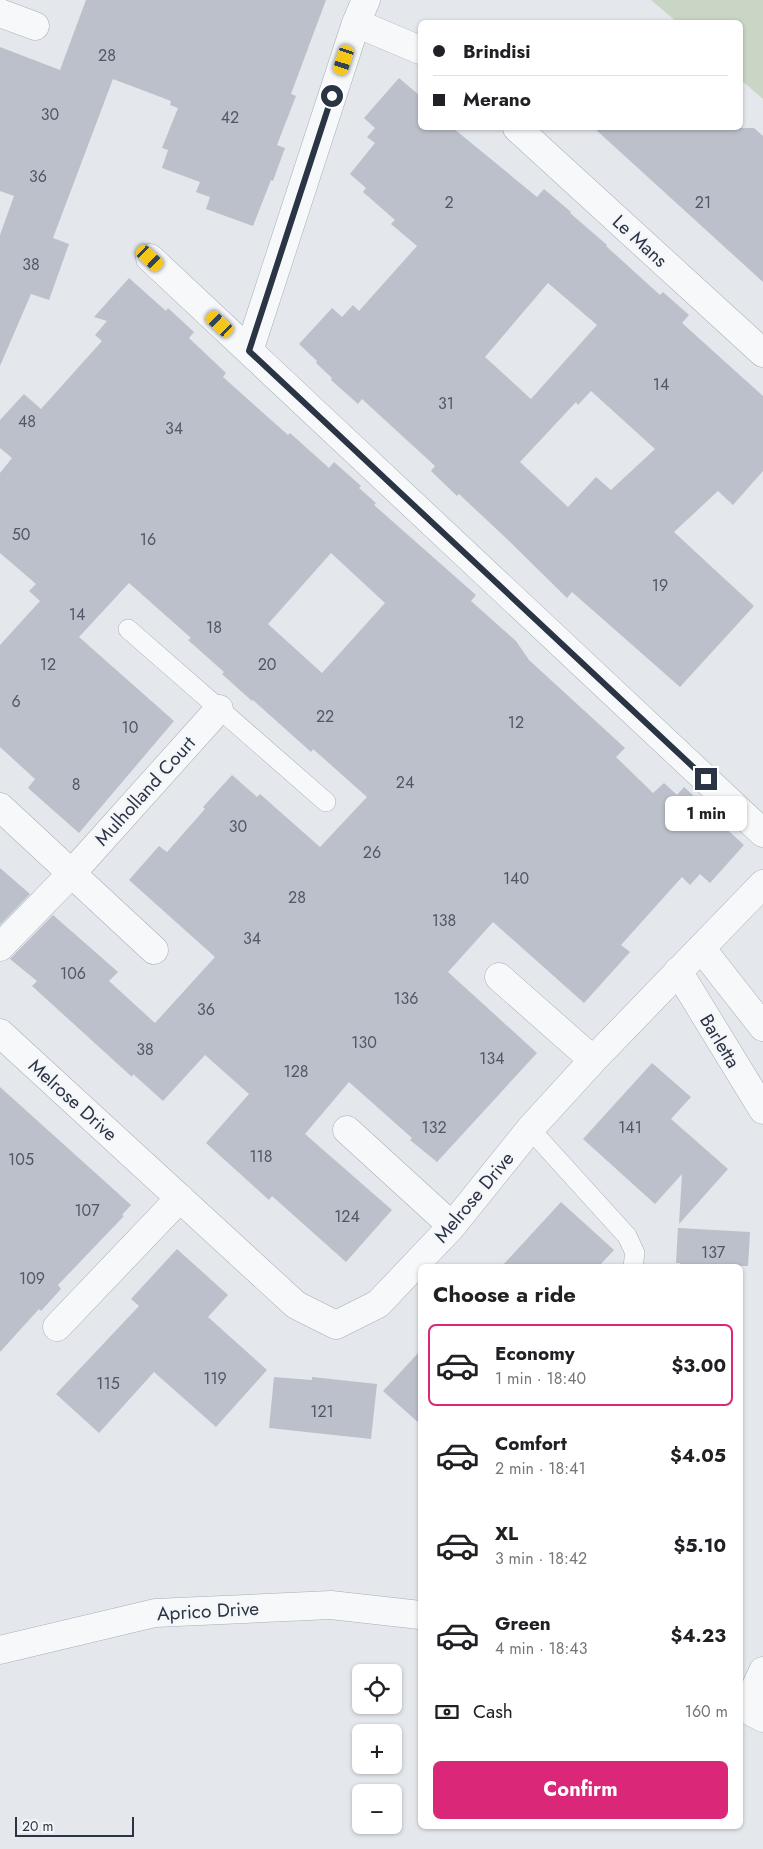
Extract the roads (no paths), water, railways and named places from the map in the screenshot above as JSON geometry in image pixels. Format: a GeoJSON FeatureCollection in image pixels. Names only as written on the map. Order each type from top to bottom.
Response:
{"type":"FeatureCollection","features":[{"type":"Feature","properties":{"kind":"street"},"geometry":{"type":"LineString","coordinates":[[249,351],[361,12],[418,49]]}},
{"type":"Feature","properties":{"kind":"street"},"geometry":{"type":"LineString","coordinates":[[0,13],[35,26]]}},
{"type":"Feature","properties":{"kind":"street","name":"Le Mans"},"geometry":{"type":"LineString","coordinates":[[519,130],[763,353]]}},
{"type":"Feature","properties":{"kind":"street"},"geometry":{"type":"LineString","coordinates":[[150,258],[763,833]]}},
{"type":"Feature","properties":{"kind":"street","name":"Mulholland Court"},"geometry":{"type":"LineString","coordinates":[[0,947],[71,874],[219,709]]}},
{"type":"Feature","properties":{"kind":"street"},"geometry":{"type":"LineString","coordinates":[[0,807],[154,950]]}},
{"type":"Feature","properties":{"kind":"street","name":"Melrose Drive"},"geometry":{"type":"LineString","coordinates":[[4,1044],[180,1198],[296,1305],[336,1326],[378,1304],[452,1226],[530,1129],[593,1060],[763,884]]}},
{"type":"Feature","properties":{"kind":"street","name":"Barletta"},"geometry":{"type":"LineString","coordinates":[[701,948],[763,1027]]}},
{"type":"Feature","properties":{"kind":"street","name":"Barletta"},"geometry":{"type":"LineString","coordinates":[[678,971],[763,1110]]}},
{"type":"Feature","properties":{"kind":"street"},"geometry":{"type":"LineString","coordinates":[[499,977],[593,1060]]}},
{"type":"Feature","properties":{"kind":"street"},"geometry":{"type":"LineString","coordinates":[[347,1130],[452,1226]]}},
{"type":"Feature","properties":{"kind":"street"},"geometry":{"type":"LineString","coordinates":[[57,1327],[180,1198]]}},
{"type":"Feature","properties":{"kind":"street","name":"Aprico Drive"},"geometry":{"type":"LineString","coordinates":[[0,1650],[155,1613],[331,1605],[418,1615]]}},
{"type":"Feature","properties":{"kind":"street"},"geometry":{"type":"LineString","coordinates":[[750,1711],[763,1671]]}},
{"type":"Feature","properties":{"kind":"lane"},"geometry":{"type":"LineString","coordinates":[[128,629],[326,802]]}},
{"type":"Feature","properties":{"kind":"lane"},"geometry":{"type":"LineString","coordinates":[[530,1129],[627,1236],[635,1253],[633,1264]]}}]}
